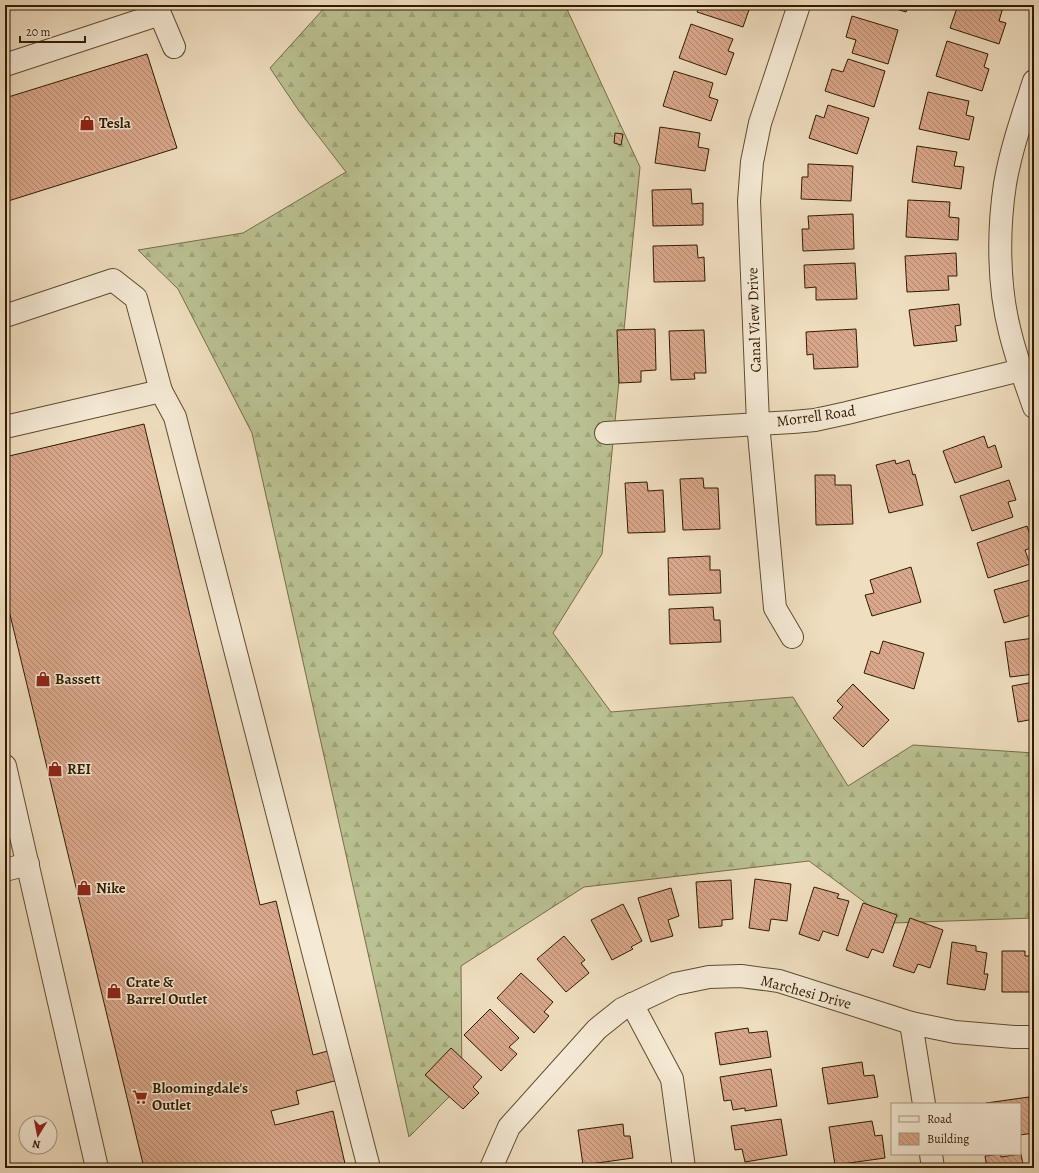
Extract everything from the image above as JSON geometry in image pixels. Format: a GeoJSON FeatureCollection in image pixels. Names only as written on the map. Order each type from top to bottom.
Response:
{"type":"FeatureCollection","features":[{"type":"Feature","properties":{"kind":"street","name":"Canal View Drive"},"geometry":{"type":"LineString","coordinates":[[792,637],[775,608],[758,424],[749,201],[752,162],[760,123],[798,5]]}},
{"type":"Feature","properties":{"kind":"street"},"geometry":{"type":"LineString","coordinates":[[5,65],[166,10],[174,47]]}},
{"type":"Feature","properties":{"kind":"street"},"geometry":{"type":"LineString","coordinates":[[1034,81],[1015,141],[1005,184],[1001,230],[1002,284],[1010,330],[1021,370],[1034,407]]}},
{"type":"Feature","properties":{"kind":"street"},"geometry":{"type":"LineString","coordinates":[[5,316],[113,280],[136,298],[161,392],[175,418],[369,1168]]}},
{"type":"Feature","properties":{"kind":"street","name":"Morrell Road"},"geometry":{"type":"LineString","coordinates":[[606,433],[815,420],[1021,370]]}},
{"type":"Feature","properties":{"kind":"street"},"geometry":{"type":"LineString","coordinates":[[5,427],[161,392]]}},
{"type":"Feature","properties":{"kind":"street"},"geometry":{"type":"LineString","coordinates":[[5,766],[97,1168]]}},
{"type":"Feature","properties":{"kind":"street"},"geometry":{"type":"LineString","coordinates":[[5,870],[28,864]]}},
{"type":"Feature","properties":{"kind":"street","name":"Marchesi Drive"},"geometry":{"type":"LineString","coordinates":[[491,1168],[509,1127],[597,1029],[622,1009],[675,984],[709,977],[741,976],[779,981],[911,1023],[955,1032],[1014,1037],[1034,1037]]}},
{"type":"Feature","properties":{"kind":"street"},"geometry":{"type":"LineString","coordinates":[[632,1004],[672,1078],[684,1168]]}},
{"type":"Feature","properties":{"kind":"street"},"geometry":{"type":"LineString","coordinates":[[911,1023],[924,1103]]}},
{"type":"Feature","properties":{"kind":"street"},"geometry":{"type":"LineString","coordinates":[[931,1155],[933,1168]]}},
{"type":"Feature","properties":{"kind":"green space"},"geometry":{"type":"Polygon","coordinates":[[[327,5],[565,5],[640,167],[602,554],[553,633],[611,712],[793,697],[848,786],[913,745],[1034,753],[1034,918],[893,923],[809,861],[584,887],[461,966],[462,1084],[409,1137],[252,433],[178,289],[138,250],[243,233],[346,172],[299,111],[270,68],[327,5]]]}},
{"type":"Feature","properties":{"kind":"building"},"geometry":{"type":"Polygon","coordinates":[[[700,5],[745,5],[750,7],[743,27],[697,12],[700,5]]]}},
{"type":"Feature","properties":{"kind":"building"},"geometry":{"type":"Polygon","coordinates":[[[883,5],[909,5],[906,12],[883,5]]]}},
{"type":"Feature","properties":{"kind":"building"},"geometry":{"type":"Polygon","coordinates":[[[958,5],[997,5],[1003,7],[999,21],[1006,23],[999,44],[950,28],[958,5]]]}},
{"type":"Feature","properties":{"kind":"building"},"geometry":{"type":"Polygon","coordinates":[[[852,16],[898,30],[888,64],[852,53],[856,40],[846,37],[852,16]]]}},
{"type":"Feature","properties":{"kind":"building"},"geometry":{"type":"Polygon","coordinates":[[[691,24],[733,39],[728,51],[734,53],[726,75],[679,58],[691,24]]]}},
{"type":"Feature","properties":{"kind":"building"},"geometry":{"type":"Polygon","coordinates":[[[947,41],[988,54],[984,67],[989,69],[982,91],[936,76],[947,41]]]}},
{"type":"Feature","properties":{"kind":"building","name":"Tesla"},"geometry":{"type":"Polygon","coordinates":[[[147,54],[177,148],[5,202],[5,98],[147,54]]]}},
{"type":"Feature","properties":{"kind":"building"},"geometry":{"type":"Polygon","coordinates":[[[848,59],[885,71],[874,107],[825,91],[832,69],[843,72],[848,59]]]}},
{"type":"Feature","properties":{"kind":"building"},"geometry":{"type":"Polygon","coordinates":[[[674,71],[713,83],[709,97],[718,100],[711,121],[663,106],[674,71]]]}},
{"type":"Feature","properties":{"kind":"building"},"geometry":{"type":"Polygon","coordinates":[[[928,92],[969,101],[966,115],[974,117],[969,140],[919,129],[928,92]]]}},
{"type":"Feature","properties":{"kind":"building"},"geometry":{"type":"Polygon","coordinates":[[[828,105],[869,118],[857,154],[809,138],[816,115],[824,118],[828,105]]]}},
{"type":"Feature","properties":{"kind":"building"},"geometry":{"type":"Polygon","coordinates":[[[660,127],[700,133],[698,147],[709,149],[705,171],[655,163],[660,127]]]}},
{"type":"Feature","properties":{"kind":"building"},"geometry":{"type":"Polygon","coordinates":[[[615,133],[623,134],[621,145],[614,143],[615,133]]]}},
{"type":"Feature","properties":{"kind":"building"},"geometry":{"type":"Polygon","coordinates":[[[917,146],[957,152],[954,166],[964,167],[961,189],[912,182],[917,146]]]}},
{"type":"Feature","properties":{"kind":"building"},"geometry":{"type":"Polygon","coordinates":[[[808,164],[853,166],[851,201],[801,199],[802,177],[808,177],[808,164]]]}},
{"type":"Feature","properties":{"kind":"building"},"geometry":{"type":"Polygon","coordinates":[[[691,189],[692,204],[703,203],[703,225],[653,226],[652,190],[691,189]]]}},
{"type":"Feature","properties":{"kind":"building"},"geometry":{"type":"Polygon","coordinates":[[[908,200],[950,202],[949,217],[959,218],[958,240],[906,237],[908,200]]]}},
{"type":"Feature","properties":{"kind":"building"},"geometry":{"type":"Polygon","coordinates":[[[853,214],[854,249],[803,251],[802,229],[809,229],[808,216],[853,214]]]}},
{"type":"Feature","properties":{"kind":"building"},"geometry":{"type":"Polygon","coordinates":[[[697,245],[698,258],[704,257],[705,281],[654,282],[653,246],[697,245]]]}},
{"type":"Feature","properties":{"kind":"building"},"geometry":{"type":"Polygon","coordinates":[[[956,253],[957,276],[948,276],[949,290],[907,292],[905,256],[956,253]]]}},
{"type":"Feature","properties":{"kind":"building"},"geometry":{"type":"Polygon","coordinates":[[[855,263],[857,299],[816,300],[816,287],[805,288],[804,265],[855,263]]]}},
{"type":"Feature","properties":{"kind":"building"},"geometry":{"type":"Polygon","coordinates":[[[959,304],[961,325],[955,326],[957,341],[914,346],[909,310],[959,304]]]}},
{"type":"Feature","properties":{"kind":"building"},"geometry":{"type":"Polygon","coordinates":[[[655,329],[656,370],[641,371],[641,382],[619,383],[617,330],[655,329]]]}},
{"type":"Feature","properties":{"kind":"building"},"geometry":{"type":"Polygon","coordinates":[[[856,329],[858,367],[814,369],[813,354],[807,355],[806,332],[856,329]]]}},
{"type":"Feature","properties":{"kind":"building"},"geometry":{"type":"Polygon","coordinates":[[[704,330],[706,373],[694,373],[695,379],[671,380],[669,331],[704,330]]]}},
{"type":"Feature","properties":{"kind":"building"},"geometry":{"type":"Polygon","coordinates":[[[144,424],[260,905],[276,901],[313,1055],[335,1049],[342,1079],[296,1091],[299,1104],[271,1111],[275,1125],[333,1111],[346,1168],[144,1168],[5,594],[5,457],[144,424]]]}},
{"type":"Feature","properties":{"kind":"building"},"geometry":{"type":"Polygon","coordinates":[[[984,436],[988,448],[995,445],[1002,467],[955,483],[943,451],[984,436]]]}},
{"type":"Feature","properties":{"kind":"building"},"geometry":{"type":"Polygon","coordinates":[[[895,460],[896,464],[909,460],[913,475],[915,474],[923,505],[889,513],[876,465],[895,460]]]}},
{"type":"Feature","properties":{"kind":"building"},"geometry":{"type":"Polygon","coordinates":[[[815,475],[835,475],[835,485],[851,485],[853,524],[816,525],[815,475]]]}},
{"type":"Feature","properties":{"kind":"building"},"geometry":{"type":"Polygon","coordinates":[[[703,478],[704,488],[718,488],[720,529],[683,530],[680,479],[703,478]]]}},
{"type":"Feature","properties":{"kind":"building"},"geometry":{"type":"Polygon","coordinates":[[[1009,480],[1016,500],[1008,502],[1013,517],[972,531],[960,496],[1009,480]]]}},
{"type":"Feature","properties":{"kind":"building"},"geometry":{"type":"Polygon","coordinates":[[[647,482],[648,491],[663,490],[665,532],[628,533],[625,483],[647,482]]]}},
{"type":"Feature","properties":{"kind":"building"},"geometry":{"type":"Polygon","coordinates":[[[1027,526],[1034,547],[1025,550],[1030,564],[988,578],[977,543],[1027,526]]]}},
{"type":"Feature","properties":{"kind":"building"},"geometry":{"type":"Polygon","coordinates":[[[710,556],[710,570],[720,570],[721,593],[669,595],[668,558],[710,556]]]}},
{"type":"Feature","properties":{"kind":"building"},"geometry":{"type":"Polygon","coordinates":[[[911,567],[921,602],[872,616],[865,595],[874,593],[870,580],[911,567]]]}},
{"type":"Feature","properties":{"kind":"building"},"geometry":{"type":"Polygon","coordinates":[[[1034,579],[1034,614],[1004,623],[994,590],[1034,579]]]}},
{"type":"Feature","properties":{"kind":"building"},"geometry":{"type":"Polygon","coordinates":[[[713,607],[714,620],[720,620],[721,642],[670,644],[669,609],[713,607]]]}},
{"type":"Feature","properties":{"kind":"building"},"geometry":{"type":"Polygon","coordinates":[[[1034,638],[1034,674],[1010,677],[1005,642],[1034,638]]]}},
{"type":"Feature","properties":{"kind":"building"},"geometry":{"type":"Polygon","coordinates":[[[883,641],[924,653],[914,689],[864,673],[871,651],[879,654],[883,641]]]}},
{"type":"Feature","properties":{"kind":"building"},"geometry":{"type":"Polygon","coordinates":[[[1034,682],[1034,719],[1018,722],[1012,686],[1034,682]]]}},
{"type":"Feature","properties":{"kind":"building"},"geometry":{"type":"Polygon","coordinates":[[[853,684],[889,720],[863,747],[833,718],[843,707],[837,701],[853,684]]]}},
{"type":"Feature","properties":{"kind":"building"},"geometry":{"type":"Polygon","coordinates":[[[755,879],[791,884],[787,921],[771,919],[769,931],[749,928],[755,879]]]}},
{"type":"Feature","properties":{"kind":"building"},"geometry":{"type":"Polygon","coordinates":[[[731,880],[733,919],[722,920],[722,926],[699,928],[696,882],[731,880]]]}},
{"type":"Feature","properties":{"kind":"building"},"geometry":{"type":"Polygon","coordinates":[[[814,887],[839,894],[837,898],[849,901],[838,936],[823,931],[819,941],[799,934],[814,887]]]}},
{"type":"Feature","properties":{"kind":"building"},"geometry":{"type":"Polygon","coordinates":[[[671,888],[679,916],[668,920],[673,936],[651,942],[638,898],[671,888]]]}},
{"type":"Feature","properties":{"kind":"building"},"geometry":{"type":"Polygon","coordinates":[[[863,903],[897,915],[883,953],[872,949],[868,958],[846,950],[863,903]]]}},
{"type":"Feature","properties":{"kind":"building"},"geometry":{"type":"Polygon","coordinates":[[[623,904],[642,941],[631,947],[633,949],[612,960],[591,920],[623,904]]]}},
{"type":"Feature","properties":{"kind":"building"},"geometry":{"type":"Polygon","coordinates":[[[910,918],[943,930],[930,968],[918,964],[914,973],[893,966],[910,918]]]}},
{"type":"Feature","properties":{"kind":"building"},"geometry":{"type":"Polygon","coordinates":[[[564,936],[585,960],[581,963],[589,973],[566,992],[537,959],[564,936]]]}},
{"type":"Feature","properties":{"kind":"building"},"geometry":{"type":"Polygon","coordinates":[[[952,942],[976,946],[976,951],[987,953],[984,974],[988,974],[985,990],[947,984],[952,942]]]}},
{"type":"Feature","properties":{"kind":"building"},"geometry":{"type":"Polygon","coordinates":[[[1002,951],[1025,951],[1025,956],[1034,956],[1034,992],[1002,992],[1002,951]]]}},
{"type":"Feature","properties":{"kind":"building"},"geometry":{"type":"Polygon","coordinates":[[[521,973],[553,1002],[544,1012],[549,1016],[534,1033],[497,998],[521,973]]]}},
{"type":"Feature","properties":{"kind":"building"},"geometry":{"type":"Polygon","coordinates":[[[490,1009],[519,1038],[509,1047],[517,1054],[501,1071],[464,1035],[490,1009]]]}},
{"type":"Feature","properties":{"kind":"building"},"geometry":{"type":"Polygon","coordinates":[[[748,1028],[749,1033],[767,1031],[771,1057],[720,1065],[715,1033],[748,1028]]]}},
{"type":"Feature","properties":{"kind":"building"},"geometry":{"type":"Polygon","coordinates":[[[451,1048],[482,1077],[473,1087],[479,1093],[463,1109],[425,1075],[451,1048]]]}},
{"type":"Feature","properties":{"kind":"building"},"geometry":{"type":"Polygon","coordinates":[[[862,1062],[864,1076],[874,1075],[878,1097],[828,1104],[822,1068],[862,1062]]]}},
{"type":"Feature","properties":{"kind":"building"},"geometry":{"type":"Polygon","coordinates":[[[771,1069],[777,1106],[745,1111],[745,1108],[733,1110],[731,1100],[724,1101],[720,1077],[771,1069]]]}},
{"type":"Feature","properties":{"kind":"building"},"geometry":{"type":"Polygon","coordinates":[[[1029,1097],[1034,1133],[1021,1135],[1021,1103],[986,1103],[1029,1097]]]}},
{"type":"Feature","properties":{"kind":"building"},"geometry":{"type":"Polygon","coordinates":[[[781,1119],[787,1155],[745,1162],[742,1149],[735,1150],[731,1126],[781,1119]]]}},
{"type":"Feature","properties":{"kind":"building"},"geometry":{"type":"Polygon","coordinates":[[[872,1121],[875,1136],[882,1135],[885,1158],[835,1165],[829,1127],[872,1121]]]}},
{"type":"Feature","properties":{"kind":"building"},"geometry":{"type":"Polygon","coordinates":[[[623,1124],[624,1136],[630,1136],[633,1158],[583,1165],[578,1130],[623,1124]]]}},
{"type":"Feature","properties":{"kind":"building"},"geometry":{"type":"Polygon","coordinates":[[[1021,1154],[1023,1165],[1029,1164],[1030,1168],[987,1168],[985,1156],[1001,1155],[1001,1157],[1021,1154]]]}},
{"type":"Feature","properties":{"kind":"place","name":"Tesla"},"geometry":{"type":"Point","coordinates":[87,123]}},
{"type":"Feature","properties":{"kind":"place","name":"Bassett"},"geometry":{"type":"Point","coordinates":[43,679]}},
{"type":"Feature","properties":{"kind":"place","name":"REI"},"geometry":{"type":"Point","coordinates":[55,769]}},
{"type":"Feature","properties":{"kind":"place","name":"Nike"},"geometry":{"type":"Point","coordinates":[84,888]}},
{"type":"Feature","properties":{"kind":"place","name":"Crate & Barrel Outlet"},"geometry":{"type":"Point","coordinates":[114,991]}},
{"type":"Feature","properties":{"kind":"place","name":"Bloomingdale's Outlet"},"geometry":{"type":"Point","coordinates":[140,1097]}}]}
